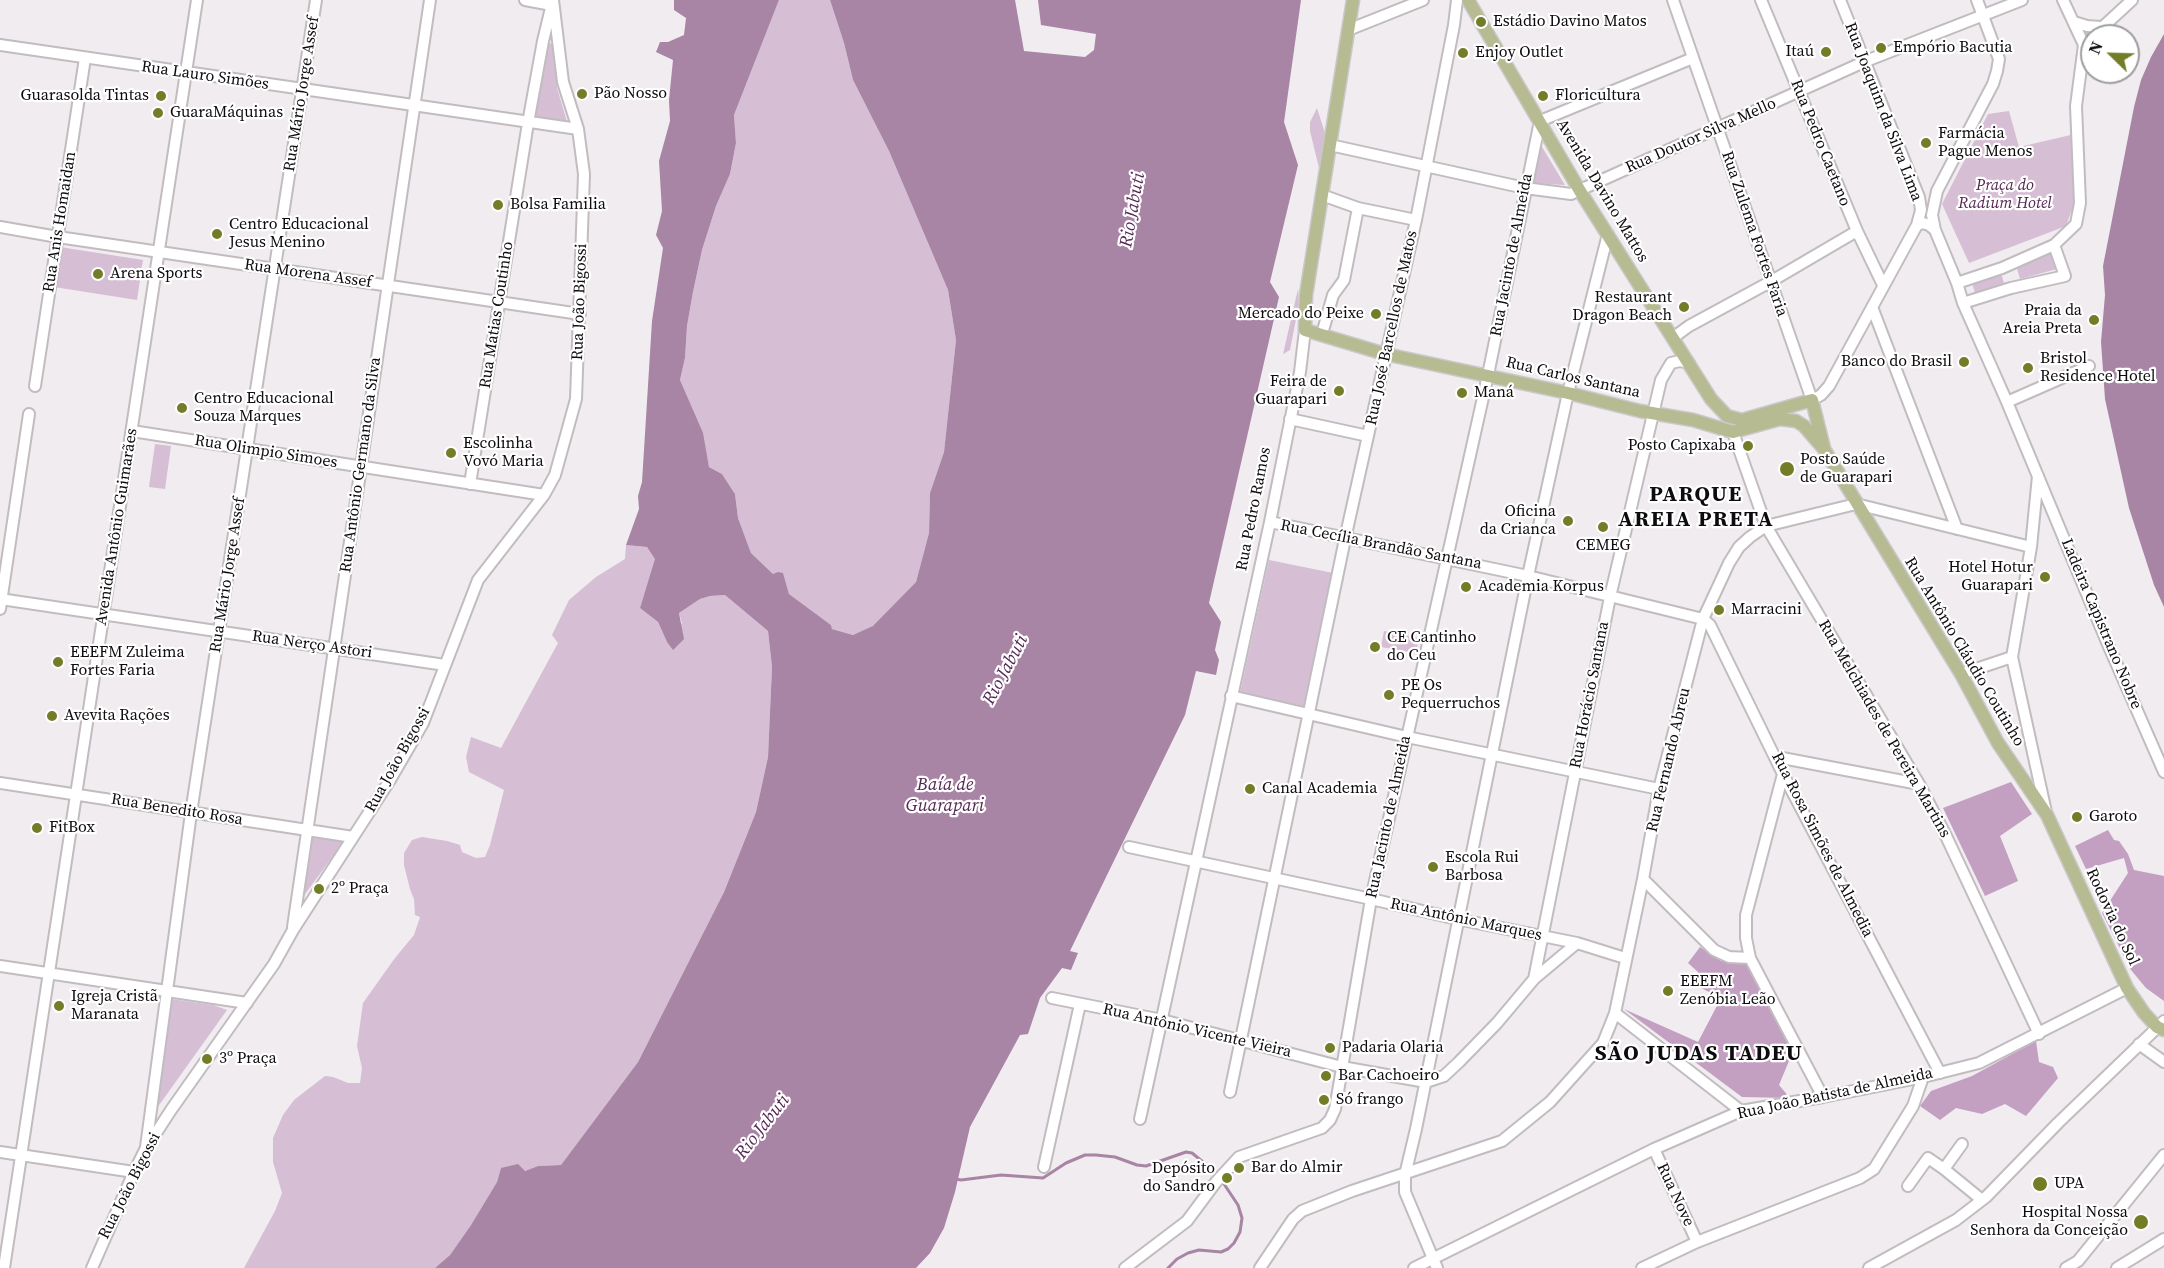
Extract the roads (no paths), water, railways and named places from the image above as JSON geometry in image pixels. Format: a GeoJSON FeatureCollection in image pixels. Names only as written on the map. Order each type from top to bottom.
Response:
{"type":"FeatureCollection","features":[{"type":"Feature","properties":{"kind":"main road","name":"Rua Pedro Ramos"},"geometry":{"type":"LineString","coordinates":[[1305,330],[1306,295],[1353,0]]}},
{"type":"Feature","properties":{"kind":"main road","name":"Avenida Davino Mattos"},"geometry":{"type":"LineString","coordinates":[[1468,0],[1580,191],[1711,399]]}},
{"type":"Feature","properties":{"kind":"main road","name":"Rua Carlos Santana"},"geometry":{"type":"LineString","coordinates":[[1305,330],[1385,354],[1701,422],[1733,432]]}},
{"type":"Feature","properties":{"kind":"main road"},"geometry":{"type":"LineString","coordinates":[[1711,399],[1727,416],[1742,420],[1812,400],[1824,449]]}},
{"type":"Feature","properties":{"kind":"main road"},"geometry":{"type":"LineString","coordinates":[[1701,422],[1708,414],[1711,399]]}},
{"type":"Feature","properties":{"kind":"main road"},"geometry":{"type":"LineString","coordinates":[[1733,432],[1780,419],[1789,419],[1804,426],[1824,449],[1856,504]]}},
{"type":"Feature","properties":{"kind":"main road","name":"Rua Antônio Cláudio Coutinho"},"geometry":{"type":"LineString","coordinates":[[1856,504],[1961,674],[1998,743],[2047,815]]}},
{"type":"Feature","properties":{"kind":"main road","name":"Rodovia do Sol"},"geometry":{"type":"LineString","coordinates":[[2047,815],[2127,988],[2144,1013],[2162,1026]]}},
{"type":"Feature","properties":{"kind":"street","name":"Avenida Antônio Guimarães"},"geometry":{"type":"LineString","coordinates":[[4,1268],[197,0]]}},
{"type":"Feature","properties":{"kind":"street","name":"Rua Mário Jorge Assef"},"geometry":{"type":"LineString","coordinates":[[145,1150],[191,813],[316,0]]}},
{"type":"Feature","properties":{"kind":"street","name":"Rua Antônio Germano da Silva"},"geometry":{"type":"LineString","coordinates":[[292,930],[430,0]]}},
{"type":"Feature","properties":{"kind":"street"},"geometry":{"type":"LineString","coordinates":[[525,0],[553,2]]}},
{"type":"Feature","properties":{"kind":"street"},"geometry":{"type":"LineString","coordinates":[[1348,30],[1423,0]]}},
{"type":"Feature","properties":{"kind":"street","name":"Rua José Barcellos de Matos"},"geometry":{"type":"LineString","coordinates":[[1275,879],[1345,539],[1416,220],[1457,0]]}},
{"type":"Feature","properties":{"kind":"street","name":"Rua Zulema Fortes Faria"},"geometry":{"type":"LineString","coordinates":[[1673,0],[1812,400]]}},
{"type":"Feature","properties":{"kind":"street","name":"Rua Pedro Caetano"},"geometry":{"type":"LineString","coordinates":[[1761,0],[1857,231],[1883,285]]}},
{"type":"Feature","properties":{"kind":"street","name":"Rua Joaquim da Silva Lima"},"geometry":{"type":"LineString","coordinates":[[1840,0],[1919,197],[1921,210],[1917,225]]}},
{"type":"Feature","properties":{"kind":"street"},"geometry":{"type":"LineString","coordinates":[[1919,197],[1925,200],[1930,199],[1937,191],[1993,84],[1997,71],[1999,59],[1977,0]]}},
{"type":"Feature","properties":{"kind":"street","name":"Rua Doutor Silva Mello"},"geometry":{"type":"LineString","coordinates":[[1580,191],[1866,61],[2022,0]]}},
{"type":"Feature","properties":{"kind":"street"},"geometry":{"type":"LineString","coordinates":[[2063,0],[2080,36]]}},
{"type":"Feature","properties":{"kind":"street"},"geometry":{"type":"LineString","coordinates":[[2104,24],[2132,0]]}},
{"type":"Feature","properties":{"kind":"street","name":"Rua Matias Coutinho"},"geometry":{"type":"LineString","coordinates":[[470,484],[528,123],[543,41],[553,2]]}},
{"type":"Feature","properties":{"kind":"street","name":"Rua João Bigossi"},"geometry":{"type":"LineString","coordinates":[[92,1268],[145,1150],[285,946],[292,930],[390,780],[423,723],[478,580],[544,495],[555,475],[576,399],[584,174],[579,134],[563,82],[553,2]]}},
{"type":"Feature","properties":{"kind":"street"},"geometry":{"type":"LineString","coordinates":[[2074,22],[2080,24]]}},
{"type":"Feature","properties":{"kind":"street","name":"Rua Lauro Simões"},"geometry":{"type":"LineString","coordinates":[[0,45],[303,90],[415,104],[579,134]]}},
{"type":"Feature","properties":{"kind":"street","name":"Rua Anis Homaidan"},"geometry":{"type":"LineString","coordinates":[[35,386],[85,58]]}},
{"type":"Feature","properties":{"kind":"street"},"geometry":{"type":"LineString","coordinates":[[1540,121],[1693,58]]}},
{"type":"Feature","properties":{"kind":"street"},"geometry":{"type":"LineString","coordinates":[[1957,283],[2002,268],[2054,245],[2076,224],[2080,203],[2076,106],[2080,76]]}},
{"type":"Feature","properties":{"kind":"street","name":"Rua Jacinto de Almeida"},"geometry":{"type":"LineString","coordinates":[[1125,1268],[1137,1264],[1187,1221],[1216,1182],[1239,1157],[1322,1128],[1330,1120],[1335,1109],[1371,899],[1488,375],[1540,121]]}},
{"type":"Feature","properties":{"kind":"street"},"geometry":{"type":"LineString","coordinates":[[1330,145],[1525,188],[1571,194],[1580,191]]}},
{"type":"Feature","properties":{"kind":"street","name":"Rua Joaquim da Silva Lima"},"geometry":{"type":"LineString","coordinates":[[1937,191],[1932,215],[1935,230],[1963,303],[2038,476],[2031,547],[2012,657],[2047,815]]}},
{"type":"Feature","properties":{"kind":"street","name":"Rua José Barcellos de Matos"},"geometry":{"type":"LineString","coordinates":[[1323,195],[1358,208],[1416,220]]}},
{"type":"Feature","properties":{"kind":"street"},"geometry":{"type":"LineString","coordinates":[[1324,327],[1333,295],[1344,280],[1358,208]]}},
{"type":"Feature","properties":{"kind":"street"},"geometry":{"type":"LineString","coordinates":[[1812,400],[1821,395],[1829,386],[1917,225],[1923,223],[1935,230]]}},
{"type":"Feature","properties":{"kind":"street","name":"Rua Morena Assef"},"geometry":{"type":"LineString","coordinates":[[0,227],[580,314]]}},
{"type":"Feature","properties":{"kind":"street"},"geometry":{"type":"LineString","coordinates":[[1674,337],[1689,326],[1857,231]]}},
{"type":"Feature","properties":{"kind":"street"},"geometry":{"type":"LineString","coordinates":[[1435,1264],[1405,1192],[1405,1175],[1426,1082],[1528,576],[1568,393],[1608,234]]}},
{"type":"Feature","properties":{"kind":"street"},"geometry":{"type":"LineString","coordinates":[[1963,303],[2012,288],[2065,276],[2054,245]]}},
{"type":"Feature","properties":{"kind":"street"},"geometry":{"type":"LineString","coordinates":[[2002,268],[2012,288]]}},
{"type":"Feature","properties":{"kind":"street"},"geometry":{"type":"LineString","coordinates":[[1872,307],[1957,529]]}},
{"type":"Feature","properties":{"kind":"street","name":"Rua Pedro Ramos"},"geometry":{"type":"LineString","coordinates":[[1140,1119],[1270,522],[1300,372],[1305,330]]}},
{"type":"Feature","properties":{"kind":"street","name":"Rua Horácio Santana"},"geometry":{"type":"LineString","coordinates":[[1534,979],[1610,597],[1661,380],[1667,367],[1676,361],[1689,363]]}},
{"type":"Feature","properties":{"kind":"street"},"geometry":{"type":"LineString","coordinates":[[2007,402],[2089,366]]}},
{"type":"Feature","properties":{"kind":"street"},"geometry":{"type":"LineString","coordinates":[[0,603],[29,414]]}},
{"type":"Feature","properties":{"kind":"street","name":"Rua José Barcellos de Matos"},"geometry":{"type":"LineString","coordinates":[[1290,419],[1368,436]]}},
{"type":"Feature","properties":{"kind":"street","name":"Rua Olimpio Simoes"},"geometry":{"type":"LineString","coordinates":[[132,431],[544,495]]}},
{"type":"Feature","properties":{"kind":"street","name":"Rua Melchiades de Pereira Martins"},"geometry":{"type":"LineString","coordinates":[[1733,432],[1766,526],[1919,784],[1946,836],[2038,1034]]}},
{"type":"Feature","properties":{"kind":"street","name":"Ladeira Capistrano Nobre"},"geometry":{"type":"LineString","coordinates":[[2038,476],[2164,772]]}},
{"type":"Feature","properties":{"kind":"street"},"geometry":{"type":"LineString","coordinates":[[1766,526],[1856,504],[2031,547]]}},
{"type":"Feature","properties":{"kind":"street","name":"Rua Cecília Brandão Santana"},"geometry":{"type":"LineString","coordinates":[[1270,522],[1528,576],[1703,619]]}},
{"type":"Feature","properties":{"kind":"street","name":"Rua Fernando Abreu"},"geometry":{"type":"LineString","coordinates":[[1260,1268],[1293,1219],[1302,1211],[1352,1191],[1502,1141],[1550,1102],[1603,1043],[1615,1013],[1659,789],[1703,619],[1739,547],[1766,526]]}},
{"type":"Feature","properties":{"kind":"street","name":"Rua Nerço Astori"},"geometry":{"type":"LineString","coordinates":[[0,603],[104,615],[445,665]]}},
{"type":"Feature","properties":{"kind":"street","name":"Rua Rosa Simões de Almedia"},"geometry":{"type":"LineString","coordinates":[[1703,619],[1716,634],[1777,757],[1783,774],[1940,1072]]}},
{"type":"Feature","properties":{"kind":"street"},"geometry":{"type":"LineString","coordinates":[[1961,674],[2012,657]]}},
{"type":"Feature","properties":{"kind":"street"},"geometry":{"type":"LineString","coordinates":[[1231,696],[1407,737],[1659,789]]}},
{"type":"Feature","properties":{"kind":"street"},"geometry":{"type":"LineString","coordinates":[[1777,757],[1919,784]]}},
{"type":"Feature","properties":{"kind":"street"},"geometry":{"type":"LineString","coordinates":[[1783,774],[1746,915],[1746,938],[1750,958],[1823,1097]]}},
{"type":"Feature","properties":{"kind":"street","name":"Rua Benedito Rosa"},"geometry":{"type":"LineString","coordinates":[[0,783],[353,837]]}},
{"type":"Feature","properties":{"kind":"street","name":"Rua Antônio Marques"},"geometry":{"type":"LineString","coordinates":[[1129,847],[1371,899],[1457,920],[1577,943],[1625,958]]}},
{"type":"Feature","properties":{"kind":"street"},"geometry":{"type":"LineString","coordinates":[[1230,1092],[1275,879]]}},
{"type":"Feature","properties":{"kind":"street"},"geometry":{"type":"LineString","coordinates":[[1643,879],[1714,950],[1729,957],[1750,958]]}},
{"type":"Feature","properties":{"kind":"street","name":"Rua Horácio Santana"},"geometry":{"type":"LineString","coordinates":[[1426,1082],[1444,1076],[1497,1023],[1534,979],[1577,943]]}},
{"type":"Feature","properties":{"kind":"street"},"geometry":{"type":"LineString","coordinates":[[0,966],[247,1003]]}},
{"type":"Feature","properties":{"kind":"street","name":"Rua João Batista de Almeida"},"geometry":{"type":"LineString","coordinates":[[1414,1268],[1435,1264],[1654,1149],[1741,1111],[1923,1077],[1979,1063],[2127,988]]}},
{"type":"Feature","properties":{"kind":"street","name":"Rua Antônio Vicente Vieira"},"geometry":{"type":"LineString","coordinates":[[1052,998],[1162,1020],[1342,1067],[1426,1082]]}},
{"type":"Feature","properties":{"kind":"street"},"geometry":{"type":"LineString","coordinates":[[1044,1167],[1080,1004]]}},
{"type":"Feature","properties":{"kind":"street"},"geometry":{"type":"LineString","coordinates":[[1615,1013],[1741,1111]]}},
{"type":"Feature","properties":{"kind":"street"},"geometry":{"type":"LineString","coordinates":[[1869,1268],[1956,1220],[1982,1200],[2139,1044],[2162,1026]]}},
{"type":"Feature","properties":{"kind":"street"},"geometry":{"type":"LineString","coordinates":[[2139,1044],[2164,1062]]}},
{"type":"Feature","properties":{"kind":"street"},"geometry":{"type":"LineString","coordinates":[[1642,1268],[1697,1242],[1860,1178],[1874,1169],[1913,1106],[1923,1077]]}},
{"type":"Feature","properties":{"kind":"street"},"geometry":{"type":"LineString","coordinates":[[1944,1169],[1962,1144]]}},
{"type":"Feature","properties":{"kind":"street","name":"Rua Nove"},"geometry":{"type":"LineString","coordinates":[[1654,1149],[1697,1242]]}},
{"type":"Feature","properties":{"kind":"street"},"geometry":{"type":"LineString","coordinates":[[0,1152],[134,1172]]}},
{"type":"Feature","properties":{"kind":"street"},"geometry":{"type":"LineString","coordinates":[[2066,1268],[2078,1261],[2164,1155]]}},
{"type":"Feature","properties":{"kind":"street"},"geometry":{"type":"LineString","coordinates":[[1908,1186],[1928,1158],[1982,1200]]}},
{"type":"Feature","properties":{"kind":"street"},"geometry":{"type":"LineString","coordinates":[[2117,1268],[2164,1239]]}},
{"type":"Feature","properties":{"kind":"street"},"geometry":{"type":"LineString","coordinates":[[2078,1261],[2087,1268]]}},
{"type":"Feature","properties":{"kind":"water","name":"Baía de Guarapari"},"geometry":{"type":"Polygon","coordinates":[[[674,0],[779,0],[734,115],[736,143],[730,174],[716,206],[702,250],[687,326],[685,358],[680,380],[703,433],[709,467],[722,474],[735,494],[738,518],[751,553],[773,574],[783,573],[789,594],[831,625],[832,629],[853,635],[873,626],[916,582],[929,533],[930,493],[944,452],[956,340],[948,290],[889,151],[853,80],[830,0],[1015,0],[1024,51],[1085,57],[1094,50],[1096,34],[1041,25],[1038,0],[1301,0],[1284,122],[1298,165],[1270,282],[1279,297],[1209,603],[1221,622],[1215,650],[1219,660],[1216,675],[1196,671],[1185,715],[1070,951],[1078,953],[1071,970],[1062,968],[1040,998],[1028,1034],[1020,1035],[970,1127],[944,1228],[930,1253],[916,1268],[435,1268],[450,1255],[471,1225],[497,1182],[501,1168],[518,1164],[525,1171],[538,1166],[561,1165],[638,1062],[724,892],[756,812],[768,757],[772,667],[768,631],[725,595],[710,596],[700,599],[679,613],[684,639],[673,650],[658,622],[640,608],[655,559],[647,547],[626,545],[639,509],[638,496],[642,482],[652,321],[663,248],[656,235],[662,211],[659,161],[670,121],[669,100],[673,60],[656,52],[660,42],[668,42],[684,35],[686,18],[674,10],[674,0]]]}},
{"type":"Feature","properties":{"kind":"water"},"geometry":{"type":"Polygon","coordinates":[[[2164,34],[2164,607],[2154,585],[2129,508],[2105,399],[2101,342],[2105,295],[2103,266],[2134,107],[2141,80],[2164,34]]]}},
{"type":"Feature","properties":{"kind":"waterway"},"geometry":{"type":"LineString","coordinates":[[956,1179],[1001,1175],[1043,1178],[1066,1163],[1085,1155],[1115,1157],[1146,1166],[1186,1152],[1192,1153],[1219,1175]]}},
{"type":"Feature","properties":{"kind":"waterway"},"geometry":{"type":"LineString","coordinates":[[1168,1268],[1188,1253],[1199,1250],[1221,1252],[1234,1243],[1240,1232],[1242,1218],[1238,1205],[1222,1181]]}},
{"type":"Feature","properties":{"kind":"place","name":"Estádio Davino Matos"},"geometry":{"type":"Point","coordinates":[1481,22]}},
{"type":"Feature","properties":{"kind":"place","name":"Empório Bacutia"},"geometry":{"type":"Point","coordinates":[1881,48]}},
{"type":"Feature","properties":{"kind":"place","name":"Itaú"},"geometry":{"type":"Point","coordinates":[1826,52]}},
{"type":"Feature","properties":{"kind":"place","name":"Enjoy Outlet"},"geometry":{"type":"Point","coordinates":[1463,53]}},
{"type":"Feature","properties":{"kind":"place","name":"Pão Nosso"},"geometry":{"type":"Point","coordinates":[582,94]}},
{"type":"Feature","properties":{"kind":"place","name":"Guarasolda Tintas"},"geometry":{"type":"Point","coordinates":[161,96]}},
{"type":"Feature","properties":{"kind":"place","name":"Floricultura"},"geometry":{"type":"Point","coordinates":[1543,96]}},
{"type":"Feature","properties":{"kind":"place","name":"GuaraMáquinas"},"geometry":{"type":"Point","coordinates":[158,113]}},
{"type":"Feature","properties":{"kind":"place","name":"Farmácia Pague Menos"},"geometry":{"type":"Point","coordinates":[1926,143]}},
{"type":"Feature","properties":{"kind":"place","name":"Bolsa Familia"},"geometry":{"type":"Point","coordinates":[498,205]}},
{"type":"Feature","properties":{"kind":"place","name":"Centro Educacional Jesus Menino"},"geometry":{"type":"Point","coordinates":[217,234]}},
{"type":"Feature","properties":{"kind":"place","name":"Arena Sports"},"geometry":{"type":"Point","coordinates":[98,274]}},
{"type":"Feature","properties":{"kind":"place","name":"Restaurant Dragon Beach"},"geometry":{"type":"Point","coordinates":[1684,307]}},
{"type":"Feature","properties":{"kind":"place","name":"Mercado do Peixe"},"geometry":{"type":"Point","coordinates":[1376,314]}},
{"type":"Feature","properties":{"kind":"place","name":"Praia da Areia Preta"},"geometry":{"type":"Point","coordinates":[2094,320]}},
{"type":"Feature","properties":{"kind":"place","name":"Banco do Brasil"},"geometry":{"type":"Point","coordinates":[1964,362]}},
{"type":"Feature","properties":{"kind":"place","name":"Bristol Residence Hotel"},"geometry":{"type":"Point","coordinates":[2028,368]}},
{"type":"Feature","properties":{"kind":"place","name":"Feira de Guarapari"},"geometry":{"type":"Point","coordinates":[1339,391]}},
{"type":"Feature","properties":{"kind":"place","name":"Maná"},"geometry":{"type":"Point","coordinates":[1462,393]}},
{"type":"Feature","properties":{"kind":"place","name":"Centro Educacional Souza Marques"},"geometry":{"type":"Point","coordinates":[182,408]}},
{"type":"Feature","properties":{"kind":"place","name":"Posto Capixaba"},"geometry":{"type":"Point","coordinates":[1748,446]}},
{"type":"Feature","properties":{"kind":"place","name":"Escolinha Vovó Maria"},"geometry":{"type":"Point","coordinates":[451,453]}},
{"type":"Feature","properties":{"kind":"place","name":"Posto Saúde de Guarapari"},"geometry":{"type":"Point","coordinates":[1787,469]}},
{"type":"Feature","properties":{"kind":"place","name":"Oficina da Crianca"},"geometry":{"type":"Point","coordinates":[1568,521]}},
{"type":"Feature","properties":{"kind":"place","name":"CEMEG"},"geometry":{"type":"Point","coordinates":[1603,527]}},
{"type":"Feature","properties":{"kind":"place","name":"Hotel Hotur Guarapari"},"geometry":{"type":"Point","coordinates":[2045,577]}},
{"type":"Feature","properties":{"kind":"place","name":"Academia Korpus"},"geometry":{"type":"Point","coordinates":[1466,587]}},
{"type":"Feature","properties":{"kind":"place","name":"Marracini"},"geometry":{"type":"Point","coordinates":[1719,610]}},
{"type":"Feature","properties":{"kind":"place","name":"CE Cantinho do Ceu"},"geometry":{"type":"Point","coordinates":[1375,647]}},
{"type":"Feature","properties":{"kind":"place","name":"EEEFM Zuleima Fortes Faria"},"geometry":{"type":"Point","coordinates":[58,662]}},
{"type":"Feature","properties":{"kind":"place","name":"PE Os Pequerruchos"},"geometry":{"type":"Point","coordinates":[1389,695]}},
{"type":"Feature","properties":{"kind":"place","name":"Avevita Rações"},"geometry":{"type":"Point","coordinates":[52,716]}},
{"type":"Feature","properties":{"kind":"place","name":"Canal Academia"},"geometry":{"type":"Point","coordinates":[1250,789]}},
{"type":"Feature","properties":{"kind":"place","name":"Garoto"},"geometry":{"type":"Point","coordinates":[2077,817]}},
{"type":"Feature","properties":{"kind":"place","name":"FitBox"},"geometry":{"type":"Point","coordinates":[37,828]}},
{"type":"Feature","properties":{"kind":"place","name":"Escola Rui Barbosa"},"geometry":{"type":"Point","coordinates":[1433,867]}},
{"type":"Feature","properties":{"kind":"place","name":"2º Praça"},"geometry":{"type":"Point","coordinates":[319,889]}},
{"type":"Feature","properties":{"kind":"place","name":"EEEFM Zenóbia Leão"},"geometry":{"type":"Point","coordinates":[1668,991]}},
{"type":"Feature","properties":{"kind":"place","name":"Igreja Cristã Maranata"},"geometry":{"type":"Point","coordinates":[59,1006]}},
{"type":"Feature","properties":{"kind":"place","name":"Padaria Olaria"},"geometry":{"type":"Point","coordinates":[1330,1048]}},
{"type":"Feature","properties":{"kind":"place","name":"3º Praça"},"geometry":{"type":"Point","coordinates":[207,1059]}},
{"type":"Feature","properties":{"kind":"place","name":"Bar Cachoeiro"},"geometry":{"type":"Point","coordinates":[1326,1076]}},
{"type":"Feature","properties":{"kind":"place","name":"Só frango"},"geometry":{"type":"Point","coordinates":[1324,1100]}},
{"type":"Feature","properties":{"kind":"place","name":"Bar do Almir"},"geometry":{"type":"Point","coordinates":[1239,1168]}},
{"type":"Feature","properties":{"kind":"place","name":"Depósito do Sandro"},"geometry":{"type":"Point","coordinates":[1227,1178]}},
{"type":"Feature","properties":{"kind":"place","name":"UPA"},"geometry":{"type":"Point","coordinates":[2040,1184]}},
{"type":"Feature","properties":{"kind":"place","name":"Hospital Nossa Senhora da Conceição"},"geometry":{"type":"Point","coordinates":[2141,1222]}},
{"type":"Feature","properties":{"kind":"district","name":"PARQUE AREIA PRETA"},"geometry":{"type":"Point","coordinates":[1696,508]}},
{"type":"Feature","properties":{"kind":"district","name":"SÃO JUDAS TADEU"},"geometry":{"type":"Point","coordinates":[1699,1054]}},
{"type":"Feature","properties":{"kind":"park label","name":"Praça do Radium Hotel"},"geometry":{"type":"Point","coordinates":[2005,195]}},
{"type":"Feature","properties":{"kind":"water label","name":"Rio Jabuti"},"geometry":{"type":"Point","coordinates":[1133,210]}},
{"type":"Feature","properties":{"kind":"water label","name":"Rio Jabuti"},"geometry":{"type":"Point","coordinates":[1006,670]}},
{"type":"Feature","properties":{"kind":"water label","name":"Rio Jabuti"},"geometry":{"type":"Point","coordinates":[763,1127]}}]}
